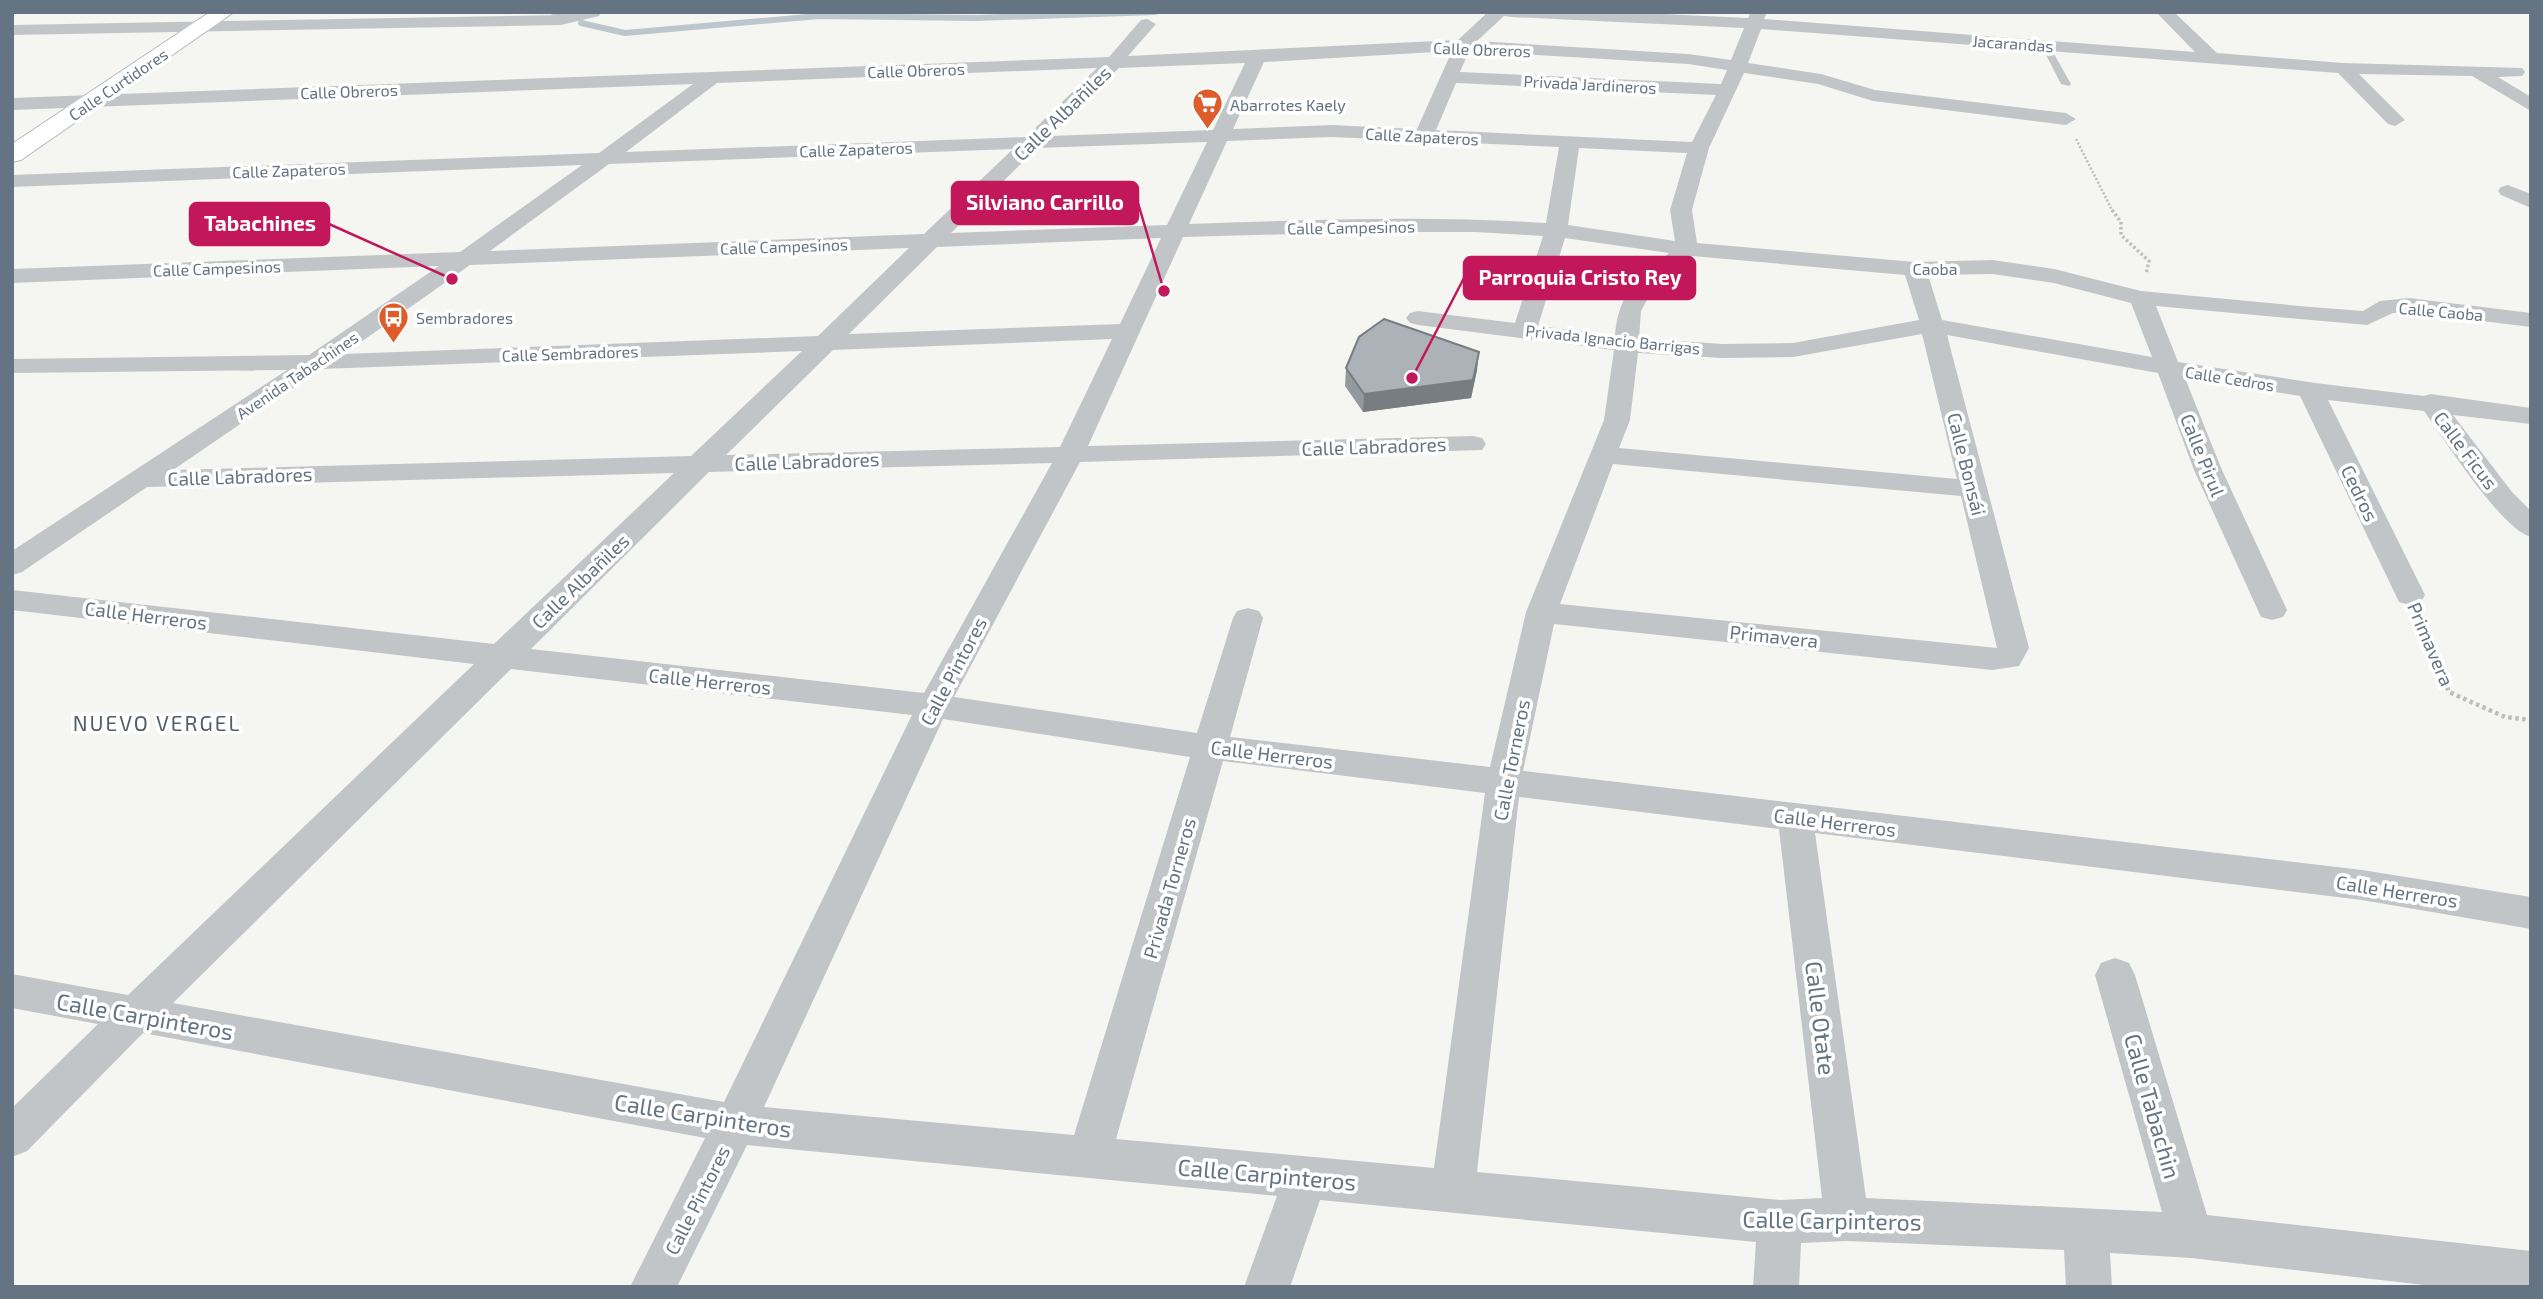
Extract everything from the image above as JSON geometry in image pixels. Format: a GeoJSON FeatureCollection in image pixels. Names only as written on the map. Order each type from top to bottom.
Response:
{"type":"FeatureCollection","features":[{"type":"Feature","properties":{"kind":"street","name":"Calle Curtidores"},"geometry":{"type":"LineString","coordinates":[[12,155],[224,12]]}},
{"type":"Feature","properties":{"kind":"street"},"geometry":{"type":"LineString","coordinates":[[12,30],[561,20],[593,12]]}},
{"type":"Feature","properties":{"kind":"street"},"geometry":{"type":"LineString","coordinates":[[1423,137],[1463,45],[1498,12]]}},
{"type":"Feature","properties":{"kind":"street","name":"Jacarandas"},"geometry":{"type":"LineString","coordinates":[[1511,12],[1758,18],[2045,45],[2343,68],[2515,72]]}},
{"type":"Feature","properties":{"kind":"street"},"geometry":{"type":"LineString","coordinates":[[2164,12],[2213,58]]}},
{"type":"Feature","properties":{"kind":"street"},"geometry":{"type":"LineString","coordinates":[[1686,249],[1681,210],[1699,148],[1739,66],[1758,18]]}},
{"type":"Feature","properties":{"kind":"street","name":"Calle Albañiles"},"geometry":{"type":"LineString","coordinates":[[12,1137],[135,1014],[1114,62],[1147,24]]}},
{"type":"Feature","properties":{"kind":"street","name":"Calle Obreros"},"geometry":{"type":"LineString","coordinates":[[12,104],[1257,57],[1463,45],[1506,50],[1688,59],[1821,79],[1873,95],[2067,119]]}},
{"type":"Feature","properties":{"kind":"street","name":"Calle Pintores"},"geometry":{"type":"LineString","coordinates":[[653,1287],[734,1124],[933,706],[1070,454],[1257,57]]}},
{"type":"Feature","properties":{"kind":"street"},"geometry":{"type":"LineString","coordinates":[[2343,68],[2395,120]]}},
{"type":"Feature","properties":{"kind":"street"},"geometry":{"type":"LineString","coordinates":[[2479,73],[2531,105]]}},
{"type":"Feature","properties":{"kind":"street","name":"Privada Jardineros"},"geometry":{"type":"LineString","coordinates":[[1451,77],[1728,90]]}},
{"type":"Feature","properties":{"kind":"street","name":"Avenida Tabachines"},"geometry":{"type":"LineString","coordinates":[[12,565],[318,362],[607,158],[712,78]]}},
{"type":"Feature","properties":{"kind":"street","name":"Calle Zapateros"},"geometry":{"type":"LineString","coordinates":[[12,181],[1332,131],[1699,148]]}},
{"type":"Feature","properties":{"kind":"street"},"geometry":{"type":"LineString","coordinates":[[1525,330],[1556,230],[1570,142]]}},
{"type":"Feature","properties":{"kind":"street"},"geometry":{"type":"LineString","coordinates":[[2508,191],[2531,202]]}},
{"type":"Feature","properties":{"kind":"street","name":"Calle Campesinos"},"geometry":{"type":"LineString","coordinates":[[12,276],[1368,225],[1476,225],[1556,230]]}},
{"type":"Feature","properties":{"kind":"street","name":"Caoba"},"geometry":{"type":"LineString","coordinates":[[1556,230],[1686,249],[1915,269],[1992,267],[2054,276],[2141,298],[2311,314]]}},
{"type":"Feature","properties":{"kind":"street","name":"Calle Torneros"},"geometry":{"type":"LineString","coordinates":[[1453,1191],[1504,781],[1541,612],[1616,420],[1628,343],[1629,311],[1643,287],[1686,249]]}},
{"type":"Feature","properties":{"kind":"street","name":"Calle Bonsái"},"geometry":{"type":"LineString","coordinates":[[1915,269],[1932,325],[2012,648],[2008,658]]}},
{"type":"Feature","properties":{"kind":"street","name":"Calle Pirul"},"geometry":{"type":"LineString","coordinates":[[2141,298],[2207,470],[2272,610]]}},
{"type":"Feature","properties":{"kind":"street","name":"Calle Caoba"},"geometry":{"type":"LineString","coordinates":[[2311,314],[2367,318],[2388,306],[2409,305],[2531,320]]}},
{"type":"Feature","properties":{"kind":"street","name":"Privada Ignacio Barrigas"},"geometry":{"type":"LineString","coordinates":[[1418,318],[1628,343],[1722,351],[1793,350],[1932,325]]}},
{"type":"Feature","properties":{"kind":"street","name":"Calle Cedros"},"geometry":{"type":"LineString","coordinates":[[1932,325],[2169,368],[2315,391],[2430,402],[2531,416]]}},
{"type":"Feature","properties":{"kind":"street","name":"Calle Sembradores"},"geometry":{"type":"LineString","coordinates":[[12,366],[318,362],[1128,331]]}},
{"type":"Feature","properties":{"kind":"street","name":"Cedros"},"geometry":{"type":"LineString","coordinates":[[2315,391],[2313,396],[2410,595]]}},
{"type":"Feature","properties":{"kind":"street","name":"Calle Ficus"},"geometry":{"type":"LineString","coordinates":[[2430,402],[2502,498],[2531,528]]}},
{"type":"Feature","properties":{"kind":"street","name":"Calle Labradores"},"geometry":{"type":"LineString","coordinates":[[141,479],[1473,444]]}},
{"type":"Feature","properties":{"kind":"street"},"geometry":{"type":"LineString","coordinates":[[1602,455],[1973,489]]}},
{"type":"Feature","properties":{"kind":"street","name":"Calle Herreros"},"geometry":{"type":"LineString","coordinates":[[12,600],[933,706],[1210,747],[2362,885],[2531,913]]}},
{"type":"Feature","properties":{"kind":"street","name":"Primavera"},"geometry":{"type":"LineString","coordinates":[[1541,612],[1992,659],[2008,658]]}},
{"type":"Feature","properties":{"kind":"street","name":"Privada Torneros"},"geometry":{"type":"LineString","coordinates":[[1089,1157],[1248,618]]}},
{"type":"Feature","properties":{"kind":"street","name":"Calle Otate"},"geometry":{"type":"LineString","coordinates":[[1795,817],[1847,1219]]}},
{"type":"Feature","properties":{"kind":"street","name":"Calle Tabachin"},"geometry":{"type":"LineString","coordinates":[[2115,975],[2191,1236]]}},
{"type":"Feature","properties":{"kind":"street","name":"Calle Carpinteros"},"geometry":{"type":"LineString","coordinates":[[12,991],[734,1124],[1780,1222],[1847,1219],[2191,1236],[2531,1274]]}},
{"type":"Feature","properties":{"kind":"street"},"geometry":{"type":"LineString","coordinates":[[1267,1287],[1306,1177]]}},
{"type":"Feature","properties":{"kind":"street"},"geometry":{"type":"LineString","coordinates":[[1776,1287],[1780,1222]]}},
{"type":"Feature","properties":{"kind":"street"},"geometry":{"type":"LineString","coordinates":[[2086,1229],[2089,1287]]}},
{"type":"Feature","properties":{"kind":"lane"},"geometry":{"type":"LineString","coordinates":[[2045,45],[2066,83]]}},
{"type":"Feature","properties":{"kind":"path"},"geometry":{"type":"LineString","coordinates":[[2067,119],[2114,214],[2121,222],[2121,234],[2149,261],[2141,298]]}},
{"type":"Feature","properties":{"kind":"path","name":"Primavera"},"geometry":{"type":"LineString","coordinates":[[2410,595],[2449,692],[2505,717],[2531,720]]}},
{"type":"Feature","properties":{"kind":"building"},"geometry":{"type":"Polygon","coordinates":[[[1384,319],[1479,352],[1473,380],[1364,394],[1346,368],[1359,337],[1384,319]]]}},
{"type":"Feature","properties":{"kind":"waterway"},"geometry":{"type":"LineString","coordinates":[[553,12],[563,14]]}},
{"type":"Feature","properties":{"kind":"waterway"},"geometry":{"type":"LineString","coordinates":[[581,23],[625,33],[819,16],[976,18],[1155,12]]}},
{"type":"Feature","properties":{"kind":"place","name":"Abarrotes Kaely"},"geometry":{"type":"Point","coordinates":[1207,131]}},
{"type":"Feature","properties":{"kind":"place","name":"Tabachines"},"geometry":{"type":"Point","coordinates":[452,279]}},
{"type":"Feature","properties":{"kind":"place","name":"Silviano Carrillo"},"geometry":{"type":"Point","coordinates":[1164,291]}},
{"type":"Feature","properties":{"kind":"place","name":"Sembradores"},"geometry":{"type":"Point","coordinates":[393,344]}},
{"type":"Feature","properties":{"kind":"place","name":"Parroquia Cristo Rey"},"geometry":{"type":"Point","coordinates":[1412,378]}},
{"type":"Feature","properties":{"kind":"district","name":"NUEVO VERGEL"},"geometry":{"type":"Point","coordinates":[157,722]}}]}
